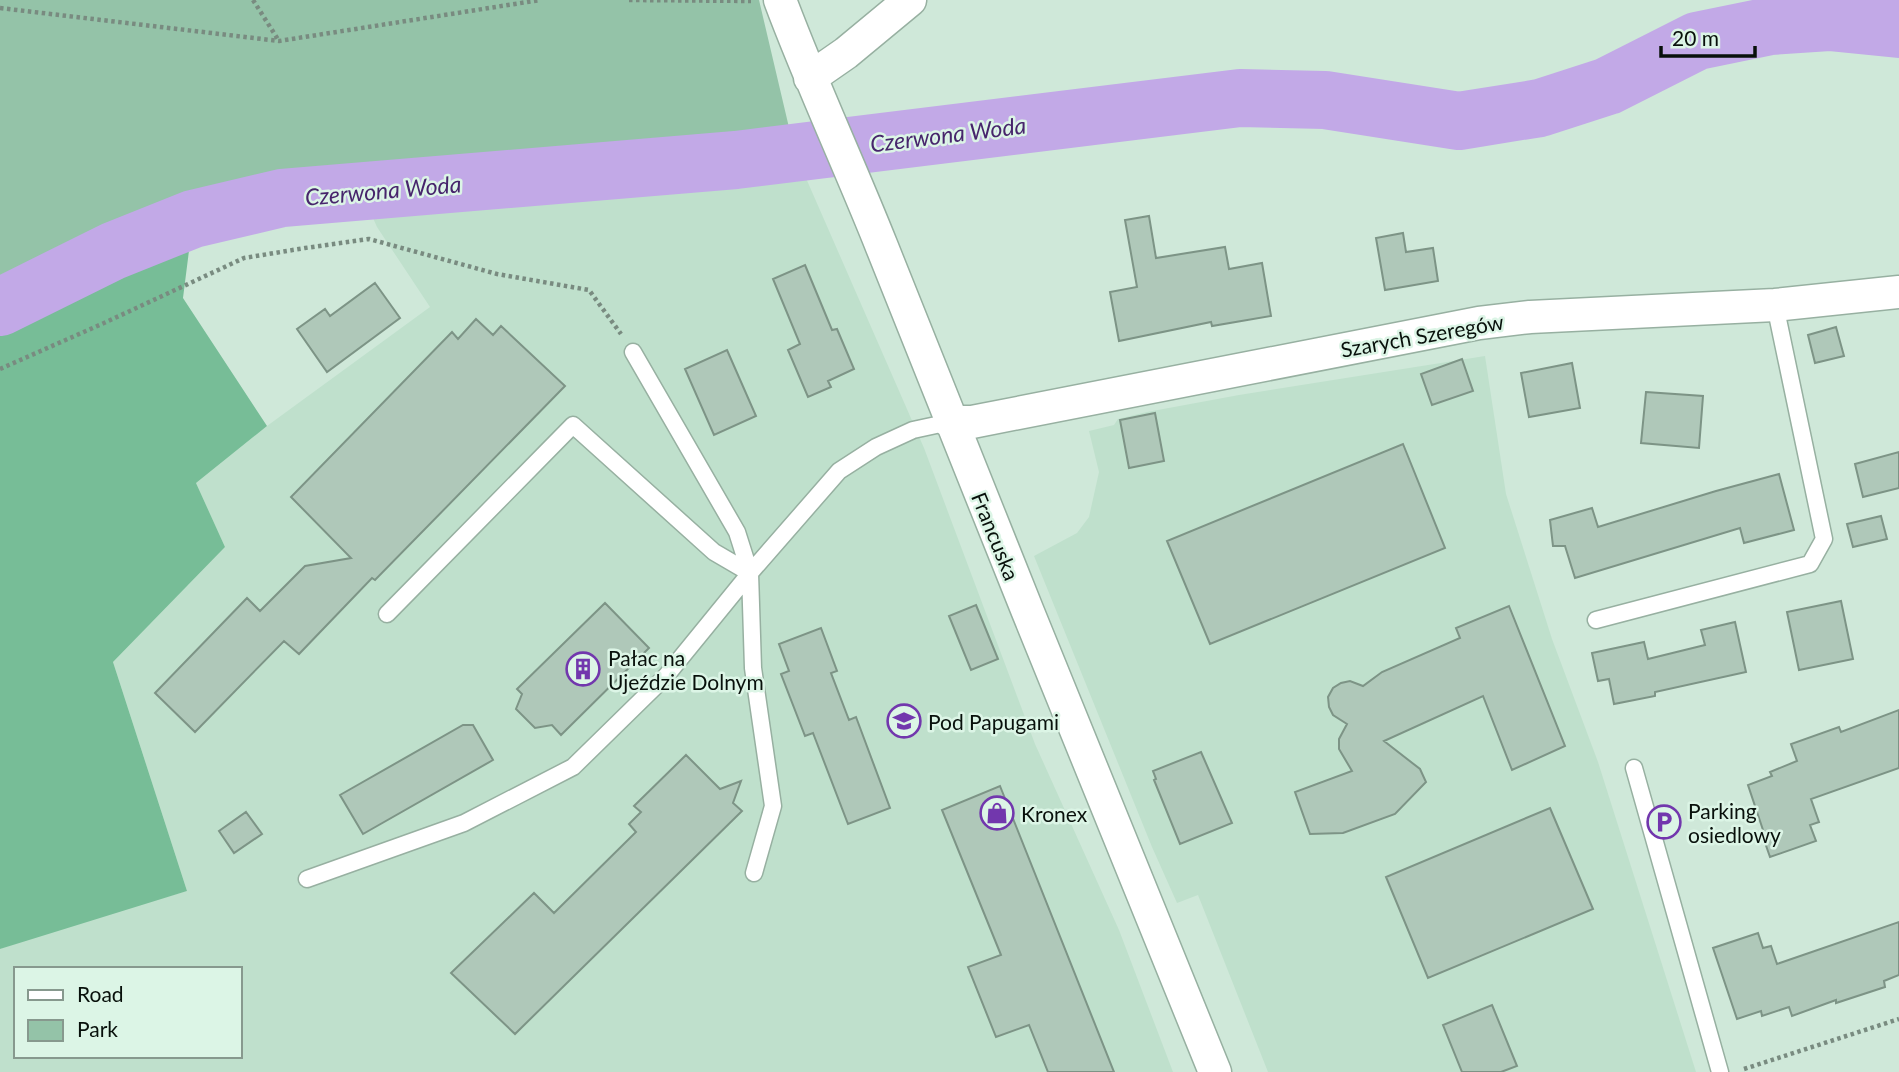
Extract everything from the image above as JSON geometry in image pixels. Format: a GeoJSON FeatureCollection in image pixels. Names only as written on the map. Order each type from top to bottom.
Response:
{"type":"FeatureCollection","features":[{"type":"Feature","properties":{"kind":"street"},"geometry":{"type":"LineString","coordinates":[[810,78],[846,53],[910,0]]}},
{"type":"Feature","properties":{"kind":"street","name":"Francuska"},"geometry":{"type":"LineString","coordinates":[[780,1],[1214,1072]]}},
{"type":"Feature","properties":{"kind":"street","name":"Szarych Szeregów"},"geometry":{"type":"LineString","coordinates":[[950,422],[972,422],[1479,323],[1530,317],[1775,305],[1899,292]]}},
{"type":"Feature","properties":{"kind":"lane"},"geometry":{"type":"LineString","coordinates":[[1596,620],[1810,564],[1824,539],[1775,305]]}},
{"type":"Feature","properties":{"kind":"lane"},"geometry":{"type":"LineString","coordinates":[[634,352],[737,531],[750,573],[753,668],[772,806],[754,873]]}},
{"type":"Feature","properties":{"kind":"lane"},"geometry":{"type":"LineString","coordinates":[[307,879],[464,823],[573,767],[666,676],[750,573],[839,471],[876,447],[912,430],[950,422]]}},
{"type":"Feature","properties":{"kind":"lane"},"geometry":{"type":"LineString","coordinates":[[387,614],[573,425],[714,552],[750,573]]}},
{"type":"Feature","properties":{"kind":"lane"},"geometry":{"type":"LineString","coordinates":[[1634,768],[1720,1072]]}},
{"type":"Feature","properties":{"kind":"path"},"geometry":{"type":"LineString","coordinates":[[253,0],[279,41]]}},
{"type":"Feature","properties":{"kind":"path"},"geometry":{"type":"LineString","coordinates":[[0,8],[279,41],[540,0]]}},
{"type":"Feature","properties":{"kind":"path"},"geometry":{"type":"LineString","coordinates":[[629,0],[780,1]]}},
{"type":"Feature","properties":{"kind":"path"},"geometry":{"type":"LineString","coordinates":[[0,369],[244,258],[369,239],[497,274],[589,290],[634,352]]}},
{"type":"Feature","properties":{"kind":"path"},"geometry":{"type":"LineString","coordinates":[[1733,1072],[1899,1019]]}},
{"type":"Feature","properties":{"kind":"shaded area"},"geometry":{"type":"Polygon","coordinates":[[[795,153],[924,448],[1035,744],[1119,930],[1173,1072],[0,1072],[0,949],[73,924],[187,891],[113,662],[225,547],[196,483],[267,426],[430,307],[377,227],[361,191],[795,153]]]}},
{"type":"Feature","properties":{"kind":"shaded area"},"geometry":{"type":"Polygon","coordinates":[[[1485,356],[1506,494],[1552,639],[1598,762],[1696,1072],[1268,1072],[1198,895],[1177,903],[1034,556],[1077,533],[1089,517],[1099,472],[1089,431],[1114,425],[1118,419],[1147,412],[1485,356]]]}},
{"type":"Feature","properties":{"kind":"green space"},"geometry":{"type":"Polygon","coordinates":[[[0,0],[759,0],[795,153],[282,198],[193,220],[112,251],[0,307],[0,0]]]}},
{"type":"Feature","properties":{"kind":"green space"},"geometry":{"type":"Polygon","coordinates":[[[193,219],[183,298],[267,426],[196,483],[225,547],[113,662],[187,891],[0,949],[0,307],[113,251],[193,219]]]}},
{"type":"Feature","properties":{"kind":"building"},"geometry":{"type":"Polygon","coordinates":[[[1149,216],[1156,258],[1225,247],[1229,269],[1262,263],[1271,316],[1212,326],[1211,322],[1119,341],[1110,292],[1137,287],[1125,220],[1149,216]]]}},
{"type":"Feature","properties":{"kind":"building"},"geometry":{"type":"Polygon","coordinates":[[[1403,233],[1406,252],[1433,248],[1438,281],[1385,290],[1376,238],[1403,233]]]}},
{"type":"Feature","properties":{"kind":"building"},"geometry":{"type":"Polygon","coordinates":[[[805,265],[832,330],[837,329],[854,369],[828,381],[831,387],[808,397],[788,350],[800,344],[773,279],[805,265]]]}},
{"type":"Feature","properties":{"kind":"building"},"geometry":{"type":"Polygon","coordinates":[[[375,283],[400,318],[327,372],[297,329],[325,309],[330,316],[375,283]]]}},
{"type":"Feature","properties":{"kind":"building"},"geometry":{"type":"Polygon","coordinates":[[[476,319],[493,335],[501,326],[565,386],[299,654],[284,641],[195,732],[155,693],[247,598],[260,611],[305,566],[351,558],[291,497],[452,332],[458,339],[476,319]]]}},
{"type":"Feature","properties":{"kind":"building"},"geometry":{"type":"Polygon","coordinates":[[[1836,327],[1844,356],[1815,363],[1808,335],[1836,327]]]}},
{"type":"Feature","properties":{"kind":"building"},"geometry":{"type":"Polygon","coordinates":[[[727,350],[756,416],[714,435],[685,369],[727,350]]]}},
{"type":"Feature","properties":{"kind":"building"},"geometry":{"type":"Polygon","coordinates":[[[1462,359],[1473,391],[1432,405],[1421,374],[1462,359]]]}},
{"type":"Feature","properties":{"kind":"building"},"geometry":{"type":"Polygon","coordinates":[[[1572,363],[1580,408],[1529,417],[1521,373],[1572,363]]]}},
{"type":"Feature","properties":{"kind":"building"},"geometry":{"type":"Polygon","coordinates":[[[1646,392],[1703,396],[1699,448],[1641,443],[1646,392]]]}},
{"type":"Feature","properties":{"kind":"building"},"geometry":{"type":"Polygon","coordinates":[[[1155,413],[1164,461],[1129,468],[1120,420],[1155,413]]]}},
{"type":"Feature","properties":{"kind":"building"},"geometry":{"type":"Polygon","coordinates":[[[1403,444],[1445,548],[1210,644],[1167,541],[1403,444]]]}},
{"type":"Feature","properties":{"kind":"building"},"geometry":{"type":"Polygon","coordinates":[[[1899,452],[1899,488],[1863,497],[1855,464],[1899,452]]]}},
{"type":"Feature","properties":{"kind":"building"},"geometry":{"type":"Polygon","coordinates":[[[1779,474],[1794,530],[1744,543],[1740,528],[1575,578],[1565,546],[1553,546],[1550,520],[1592,508],[1598,527],[1779,474]]]}},
{"type":"Feature","properties":{"kind":"building"},"geometry":{"type":"Polygon","coordinates":[[[1881,516],[1887,539],[1853,547],[1847,524],[1881,516]]]}},
{"type":"Feature","properties":{"kind":"building"},"geometry":{"type":"Polygon","coordinates":[[[1841,601],[1853,659],[1799,670],[1787,612],[1841,601]]]}},
{"type":"Feature","properties":{"kind":"building","name":"Pałac na Ujeździe Dolnym"},"geometry":{"type":"Polygon","coordinates":[[[605,603],[649,648],[561,735],[552,725],[535,728],[516,709],[522,694],[517,689],[605,603]]]}},
{"type":"Feature","properties":{"kind":"building"},"geometry":{"type":"Polygon","coordinates":[[[976,605],[998,659],[971,670],[949,616],[976,605]]]}},
{"type":"Feature","properties":{"kind":"building"},"geometry":{"type":"Polygon","coordinates":[[[1509,606],[1565,746],[1512,770],[1483,696],[1384,741],[1420,769],[1426,782],[1395,814],[1343,833],[1310,834],[1295,792],[1352,771],[1339,749],[1339,739],[1347,724],[1333,715],[1329,707],[1328,697],[1333,688],[1350,681],[1363,686],[1382,672],[1460,638],[1456,628],[1509,606]]]}},
{"type":"Feature","properties":{"kind":"building"},"geometry":{"type":"Polygon","coordinates":[[[1735,622],[1746,672],[1614,704],[1609,679],[1598,681],[1592,653],[1644,642],[1648,659],[1705,645],[1701,630],[1735,622]]]}},
{"type":"Feature","properties":{"kind":"building"},"geometry":{"type":"Polygon","coordinates":[[[821,628],[837,671],[831,673],[849,720],[856,717],[890,808],[848,824],[813,733],[805,736],[781,674],[789,671],[779,644],[821,628]]]}},
{"type":"Feature","properties":{"kind":"building"},"geometry":{"type":"Polygon","coordinates":[[[1899,710],[1899,768],[1811,799],[1819,822],[1810,825],[1816,841],[1770,857],[1748,785],[1772,776],[1770,772],[1797,761],[1791,744],[1839,727],[1841,732],[1899,710]]]}},
{"type":"Feature","properties":{"kind":"building"},"geometry":{"type":"Polygon","coordinates":[[[463,725],[473,725],[493,760],[363,834],[340,795],[463,725]]]}},
{"type":"Feature","properties":{"kind":"building"},"geometry":{"type":"Polygon","coordinates":[[[1201,752],[1232,823],[1180,844],[1154,780],[1153,771],[1201,752]]]}},
{"type":"Feature","properties":{"kind":"building"},"geometry":{"type":"Polygon","coordinates":[[[686,755],[720,789],[741,781],[733,803],[742,811],[515,1034],[451,973],[534,893],[554,913],[636,832],[629,824],[641,812],[634,806],[686,755]]]}},
{"type":"Feature","properties":{"kind":"building"},"geometry":{"type":"Polygon","coordinates":[[[1000,786],[1114,1072],[1048,1072],[1029,1025],[996,1037],[968,967],[1001,955],[942,810],[1000,786]]]}},
{"type":"Feature","properties":{"kind":"building"},"geometry":{"type":"Polygon","coordinates":[[[1550,808],[1593,909],[1428,978],[1386,877],[1550,808]]]}},
{"type":"Feature","properties":{"kind":"building"},"geometry":{"type":"Polygon","coordinates":[[[246,812],[262,834],[234,853],[219,831],[246,812]]]}},
{"type":"Feature","properties":{"kind":"building"},"geometry":{"type":"Polygon","coordinates":[[[1899,922],[1899,975],[1884,981],[1885,987],[1836,1003],[1836,1000],[1792,1016],[1789,1007],[1762,1016],[1761,1011],[1737,1019],[1713,948],[1758,933],[1763,948],[1771,946],[1777,964],[1899,922]]]}},
{"type":"Feature","properties":{"kind":"building"},"geometry":{"type":"Polygon","coordinates":[[[1492,1005],[1517,1066],[1501,1072],[1462,1072],[1443,1025],[1492,1005]]]}},
{"type":"Feature","properties":{"kind":"waterway","name":"Czerwona Woda"},"geometry":{"type":"LineString","coordinates":[[0,307],[113,251],[193,219],[282,198],[736,160],[1240,98],[1325,100],[1459,121],[1540,108],[1608,86],[1697,41],[1770,26],[1829,22],[1899,29]]}},
{"type":"Feature","properties":{"kind":"place","name":"Pałac na Ujeździe Dolnym"},"geometry":{"type":"Point","coordinates":[583,669]}},
{"type":"Feature","properties":{"kind":"place","name":"Pod Papugami"},"geometry":{"type":"Point","coordinates":[904,721]}},
{"type":"Feature","properties":{"kind":"place","name":"Kronex"},"geometry":{"type":"Point","coordinates":[997,813]}},
{"type":"Feature","properties":{"kind":"place","name":"Parking osiedlowy"},"geometry":{"type":"Point","coordinates":[1664,822]}}]}
